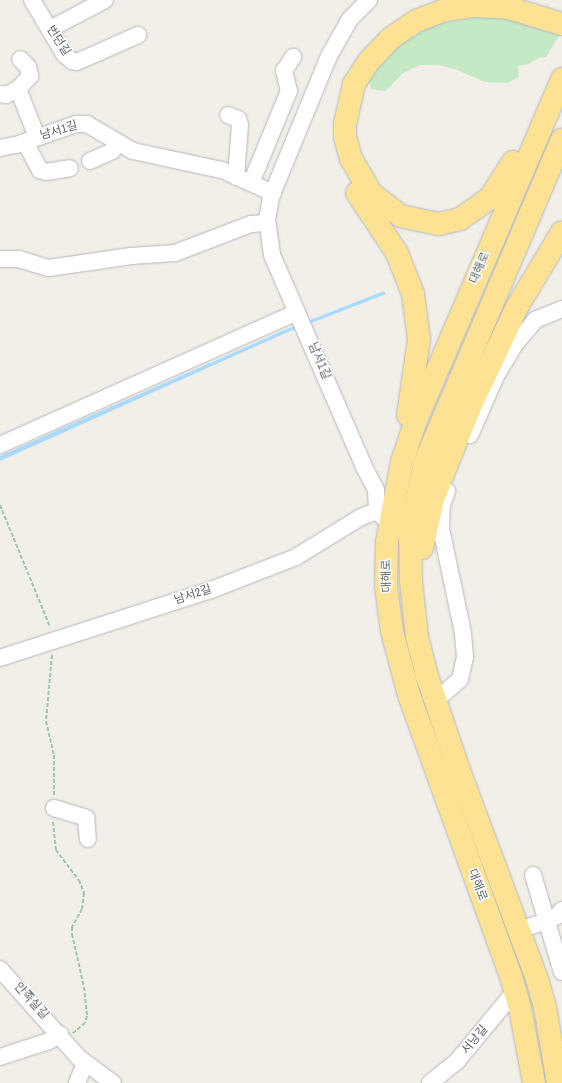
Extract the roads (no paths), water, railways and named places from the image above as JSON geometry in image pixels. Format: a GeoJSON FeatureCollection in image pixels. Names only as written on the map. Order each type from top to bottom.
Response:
{"type":"FeatureCollection","features":[{"type":"Feature","properties":{"kind":"highway"},"geometry":{"type":"LineString","coordinates":[[398,478],[418,356],[416,308],[408,277],[397,253],[352,185],[341,162],[336,139],[335,114],[346,78],[370,46],[407,16],[448,0]]}},
{"type":"Feature","properties":{"kind":"highway"},"geometry":{"type":"LineString","coordinates":[[523,0],[561,20]]}},
{"type":"Feature","properties":{"kind":"highway"},"geometry":{"type":"LineString","coordinates":[[560,83],[500,186],[480,207],[460,219],[438,224],[401,216],[371,193],[351,159],[345,137],[345,124],[354,84],[379,48],[403,29],[430,15],[474,6],[520,10],[561,20]]}},
{"type":"Feature","properties":{"kind":"highway","name":"대해로"},"geometry":{"type":"LineString","coordinates":[[534,1083],[515,991],[439,783],[403,674],[392,631],[386,586],[383,517],[398,478],[416,420],[560,83]]}},
{"type":"Feature","properties":{"kind":"highway","name":"대해로"},"geometry":{"type":"LineString","coordinates":[[558,1083],[545,1007],[537,979],[435,701],[417,637],[411,582],[410,533],[425,462],[562,140]]}},
{"type":"Feature","properties":{"kind":"highway"},"geometry":{"type":"LineString","coordinates":[[415,617],[422,543],[433,499],[444,469],[497,346],[562,232]]}},
{"type":"Feature","properties":{"kind":"street","name":"번던길"},"geometry":{"type":"LineString","coordinates":[[32,0],[68,59],[77,62],[138,35]]}},
{"type":"Feature","properties":{"kind":"street"},"geometry":{"type":"LineString","coordinates":[[50,29],[105,0]]}},
{"type":"Feature","properties":{"kind":"street","name":"남서1길"},"geometry":{"type":"LineString","coordinates":[[369,0],[350,19],[329,56],[272,193],[267,223],[272,255],[364,467],[376,490],[383,517]]}},
{"type":"Feature","properties":{"kind":"street"},"geometry":{"type":"LineString","coordinates":[[251,183],[288,90],[284,71],[293,57]]}},
{"type":"Feature","properties":{"kind":"street"},"geometry":{"type":"LineString","coordinates":[[0,94],[6,95],[18,89],[27,80],[31,73],[20,59]]}},
{"type":"Feature","properties":{"kind":"street"},"geometry":{"type":"LineString","coordinates":[[18,89],[40,170],[46,172],[70,168]]}},
{"type":"Feature","properties":{"kind":"street"},"geometry":{"type":"LineString","coordinates":[[228,115],[238,119],[240,125],[236,176]]}},
{"type":"Feature","properties":{"kind":"street","name":"남서1길"},"geometry":{"type":"LineString","coordinates":[[0,148],[31,140],[76,124],[87,124],[133,151],[209,167],[236,176],[272,193]]}},
{"type":"Feature","properties":{"kind":"street"},"geometry":{"type":"LineString","coordinates":[[90,161],[112,151],[119,143]]}},
{"type":"Feature","properties":{"kind":"street"},"geometry":{"type":"LineString","coordinates":[[0,259],[19,259],[49,268],[131,256],[175,253],[251,224],[267,223]]}},
{"type":"Feature","properties":{"kind":"street"},"geometry":{"type":"LineString","coordinates":[[435,701],[460,679],[465,657],[463,633],[441,530],[442,505],[450,481],[496,376],[516,343],[535,320],[562,308]]}},
{"type":"Feature","properties":{"kind":"street"},"geometry":{"type":"LineString","coordinates":[[0,444],[301,320]]}},
{"type":"Feature","properties":{"kind":"street","name":"남서2길"},"geometry":{"type":"LineString","coordinates":[[0,658],[211,590],[296,556],[361,517],[383,517]]}},
{"type":"Feature","properties":{"kind":"street"},"geometry":{"type":"LineString","coordinates":[[54,808],[86,818],[88,839]]}},
{"type":"Feature","properties":{"kind":"street"},"geometry":{"type":"LineString","coordinates":[[533,874],[562,972]]}},
{"type":"Feature","properties":{"kind":"street"},"geometry":{"type":"LineString","coordinates":[[519,930],[557,916],[562,910]]}},
{"type":"Feature","properties":{"kind":"street","name":"안족실길"},"geometry":{"type":"LineString","coordinates":[[0,969],[85,1063],[113,1083]]}},
{"type":"Feature","properties":{"kind":"street"},"geometry":{"type":"LineString","coordinates":[[537,979],[562,975]]}},
{"type":"Feature","properties":{"kind":"street","name":"서낭길"},"geometry":{"type":"LineString","coordinates":[[430,1083],[449,1077],[472,1045],[515,991]]}},
{"type":"Feature","properties":{"kind":"street"},"geometry":{"type":"LineString","coordinates":[[0,1057],[48,1041],[60,1034]]}},
{"type":"Feature","properties":{"kind":"street"},"geometry":{"type":"LineString","coordinates":[[77,1083],[85,1063]]}},
{"type":"Feature","properties":{"kind":"water"},"geometry":{"type":"Polygon","coordinates":[[[384,291],[386,294],[288,332],[0,461],[0,456],[65,427],[287,329],[384,291]]]}}]}
